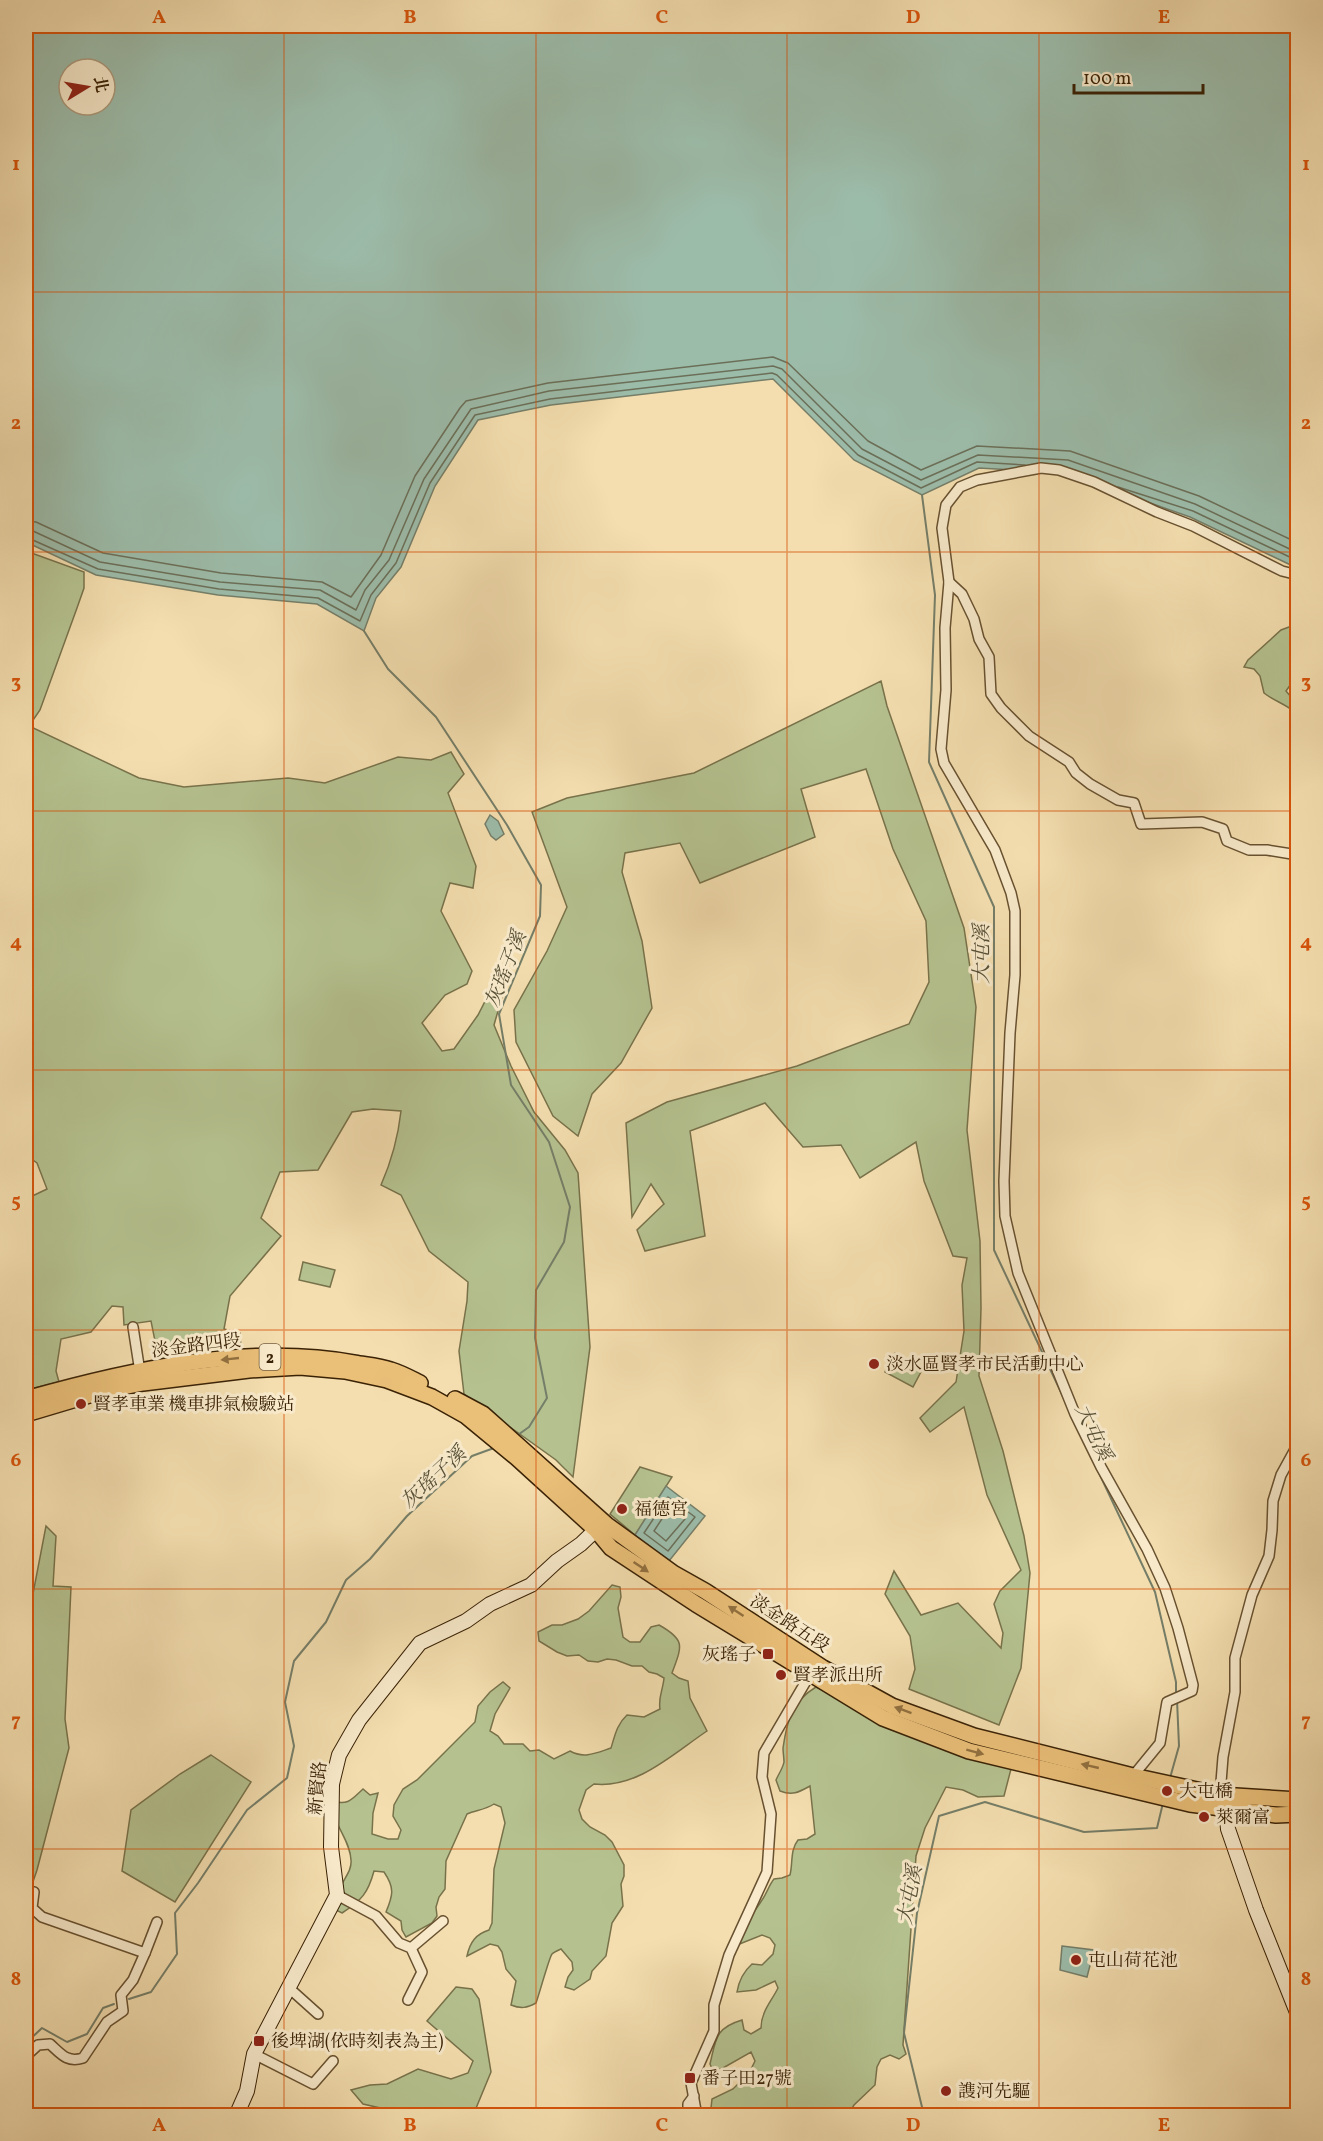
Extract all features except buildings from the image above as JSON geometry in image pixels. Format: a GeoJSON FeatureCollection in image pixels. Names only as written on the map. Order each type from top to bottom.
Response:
{"type":"FeatureCollection","features":[{"type":"Feature","properties":{"kind":"main road","name":"淡金路四段"},"geometry":{"type":"LineString","coordinates":[[26,1399],[100,1380],[180,1364],[249,1357],[325,1357],[390,1369],[483,1414],[496,1432]]}},
{"type":"Feature","properties":{"kind":"main road","name":"淡金路四段"},"geometry":{"type":"LineString","coordinates":[[26,1414],[103,1391],[143,1383],[249,1370],[300,1367],[345,1371],[387,1380],[432,1397],[496,1432]]}},
{"type":"Feature","properties":{"kind":"main road","name":"2"},"geometry":{"type":"LineString","coordinates":[[496,1432],[600,1526]]}},
{"type":"Feature","properties":{"kind":"main road","name":"淡金路五段"},"geometry":{"type":"LineString","coordinates":[[521,1454],[574,1494],[600,1526],[813,1669],[892,1706],[974,1736],[1141,1783]]}},
{"type":"Feature","properties":{"kind":"main road","name":"2"},"geometry":{"type":"LineString","coordinates":[[1141,1783],[1190,1797],[1223,1802],[1276,1815],[1298,1814]]}},
{"type":"Feature","properties":{"kind":"main road","name":"2"},"geometry":{"type":"LineString","coordinates":[[1223,1802],[1298,1800]]}},
{"type":"Feature","properties":{"kind":"street"},"geometry":{"type":"LineString","coordinates":[[1141,1783],[1160,1743],[1167,1702],[1192,1691],[1193,1685],[1165,1588],[1147,1549],[1101,1467],[1075,1414],[1026,1298],[1005,1216],[1004,1181],[1009,1044],[1015,975],[1015,911],[1011,893],[995,850],[944,764],[941,749],[946,690],[945,628],[949,582],[942,528],[946,505],[960,487],[977,480],[1041,468],[1059,470],[1094,482],[1192,526],[1282,571],[1298,575]]}},
{"type":"Feature","properties":{"kind":"street"},"geometry":{"type":"LineString","coordinates":[[949,582],[962,594],[979,639],[989,657],[991,694],[1001,708],[1029,736],[1069,762],[1076,773],[1090,784],[1118,800],[1134,803],[1141,824],[1202,822],[1223,829],[1227,841],[1249,850],[1267,850],[1298,855]]}},
{"type":"Feature","properties":{"kind":"street"},"geometry":{"type":"LineString","coordinates":[[133,1327],[140,1372]]}},
{"type":"Feature","properties":{"kind":"street"},"geometry":{"type":"LineString","coordinates":[[1298,1444],[1281,1475],[1273,1501],[1269,1556],[1252,1595],[1235,1658],[1235,1692],[1223,1757],[1223,1802],[1228,1829],[1256,1910],[1298,2014]]}},
{"type":"Feature","properties":{"kind":"street","name":"新賢路"},"geometry":{"type":"LineString","coordinates":[[337,1895],[331,1847],[332,1785],[339,1755],[359,1720],[420,1643],[466,1621],[490,1604],[531,1586],[557,1561],[581,1544],[600,1526]]}},
{"type":"Feature","properties":{"kind":"street"},"geometry":{"type":"LineString","coordinates":[[697,2115],[691,2083],[714,2031],[714,2005],[729,1955],[767,1872],[771,1814],[762,1777],[764,1753],[813,1669]]}},
{"type":"Feature","properties":{"kind":"street"},"geometry":{"type":"LineString","coordinates":[[34,1892],[32,1908],[42,1917],[145,1953]]}},
{"type":"Feature","properties":{"kind":"street"},"geometry":{"type":"LineString","coordinates":[[236,2115],[247,2091],[254,2054],[337,1895],[376,1916],[399,1943],[411,1948],[422,1972],[408,2000]]}},
{"type":"Feature","properties":{"kind":"street"},"geometry":{"type":"LineString","coordinates":[[411,1948],[443,1921]]}},
{"type":"Feature","properties":{"kind":"street"},"geometry":{"type":"LineString","coordinates":[[26,2056],[38,2045],[50,2044],[65,2058],[75,2060],[83,2058],[107,2022],[123,2011],[121,1995],[133,1980],[157,1922]]}},
{"type":"Feature","properties":{"kind":"street"},"geometry":{"type":"LineString","coordinates":[[289,1988],[318,2014]]}},
{"type":"Feature","properties":{"kind":"street"},"geometry":{"type":"LineString","coordinates":[[254,2054],[314,2084],[333,2061]]}},
{"type":"Feature","properties":{"kind":"street"},"geometry":{"type":"LineString","coordinates":[[688,2115],[688,2104],[694,2096]]}},
{"type":"Feature","properties":{"kind":"green space"},"geometry":{"type":"Polygon","coordinates":[[[26,551],[84,572],[84,588],[77,608],[40,710],[29,726],[139,778],[184,787],[288,778],[325,783],[398,757],[431,760],[451,752],[464,774],[448,793],[476,866],[473,888],[450,883],[441,911],[472,971],[467,984],[445,995],[422,1023],[442,1051],[454,1049],[478,1015],[500,972],[506,983],[494,1025],[534,1112],[565,1150],[578,1173],[590,1347],[573,1477],[556,1460],[464,1394],[459,1351],[468,1282],[429,1251],[401,1195],[381,1185],[394,1149],[401,1111],[373,1109],[352,1112],[318,1170],[280,1172],[261,1218],[281,1236],[230,1296],[224,1329],[240,1333],[241,1350],[159,1361],[151,1321],[124,1325],[123,1307],[112,1306],[91,1332],[61,1339],[56,1371],[59,1382],[26,1390],[26,1199],[47,1189],[37,1163],[26,1155],[26,551]]]}},
{"type":"Feature","properties":{"kind":"green space"},"geometry":{"type":"Polygon","coordinates":[[[1297,624],[1297,682],[1291,684],[1286,691],[1297,704],[1296,713],[1264,693],[1260,676],[1254,669],[1244,667],[1248,660],[1281,630],[1297,624]]]}},
{"type":"Feature","properties":{"kind":"green space"},"geometry":{"type":"Polygon","coordinates":[[[881,681],[887,706],[964,928],[976,1007],[967,1130],[980,1241],[979,1376],[1003,1451],[1024,1536],[1030,1573],[1021,1668],[999,1725],[909,1689],[915,1669],[910,1636],[885,1594],[894,1571],[921,1615],[958,1603],[1001,1648],[1003,1633],[994,1604],[1000,1591],[1021,1570],[987,1495],[964,1407],[930,1432],[920,1418],[956,1382],[964,1331],[962,1285],[967,1258],[953,1256],[924,1181],[916,1142],[860,1178],[841,1145],[803,1147],[765,1103],[690,1131],[705,1236],[645,1251],[637,1230],[664,1204],[651,1184],[632,1217],[626,1123],[667,1102],[797,1066],[909,1024],[929,982],[926,921],[893,849],[866,769],[801,789],[815,837],[700,883],[680,843],[625,853],[622,872],[642,941],[652,1008],[621,1063],[592,1094],[578,1136],[553,1116],[516,1042],[514,1010],[547,951],[567,907],[532,812],[567,798],[694,773],[881,681]]]}},
{"type":"Feature","properties":{"kind":"green space"},"geometry":{"type":"Polygon","coordinates":[[[303,1262],[335,1270],[330,1287],[299,1280],[303,1262]]]}},
{"type":"Feature","properties":{"kind":"green space"},"geometry":{"type":"Polygon","coordinates":[[[895,1353],[923,1368],[913,1387],[885,1372],[895,1353]]]}},
{"type":"Feature","properties":{"kind":"green space"},"geometry":{"type":"Polygon","coordinates":[[[640,1467],[672,1477],[635,1535],[610,1514],[640,1467]]]}},
{"type":"Feature","properties":{"kind":"green space"},"geometry":{"type":"Polygon","coordinates":[[[46,1526],[56,1536],[53,1586],[71,1587],[65,1719],[69,1748],[37,1870],[26,1902],[26,1630],[46,1526]]]}},
{"type":"Feature","properties":{"kind":"green space"},"geometry":{"type":"Polygon","coordinates":[[[612,1585],[620,1587],[621,1597],[618,1608],[623,1637],[630,1642],[640,1642],[651,1627],[659,1625],[678,1640],[678,1656],[672,1673],[688,1681],[690,1698],[707,1731],[668,1759],[640,1775],[610,1784],[594,1784],[586,1790],[579,1810],[582,1819],[612,1842],[624,1865],[621,1884],[623,1906],[612,1923],[606,1956],[592,1971],[590,1979],[574,1990],[565,1987],[573,1970],[572,1962],[561,1949],[553,1953],[551,1957],[536,2003],[527,2007],[518,2007],[511,2005],[516,1981],[506,1969],[502,1952],[498,1946],[490,1944],[467,1956],[474,1939],[489,1930],[492,1923],[494,1869],[505,1823],[501,1807],[494,1804],[467,1814],[446,1861],[445,1889],[436,1907],[437,1916],[432,1923],[406,1937],[401,1921],[386,1912],[392,1892],[384,1872],[374,1871],[367,1891],[349,1908],[342,1913],[334,1909],[351,1860],[347,1844],[334,1816],[333,1801],[346,1802],[353,1799],[363,1789],[370,1795],[378,1793],[373,1813],[372,1834],[388,1839],[398,1839],[401,1830],[393,1816],[394,1805],[403,1789],[417,1780],[475,1722],[478,1706],[503,1682],[510,1688],[495,1714],[490,1731],[504,1744],[523,1744],[530,1751],[539,1750],[554,1759],[570,1751],[585,1755],[611,1748],[615,1734],[627,1715],[644,1717],[660,1709],[664,1678],[649,1672],[642,1666],[632,1666],[616,1660],[607,1659],[598,1662],[588,1661],[579,1655],[567,1656],[539,1641],[538,1632],[552,1625],[562,1625],[578,1619],[589,1611],[612,1585]]]}},
{"type":"Feature","properties":{"kind":"green space"},"geometry":{"type":"Polygon","coordinates":[[[816,1687],[921,1737],[1012,1765],[1004,1796],[978,1797],[963,1790],[946,1787],[925,1828],[916,1856],[903,2045],[906,2054],[899,2059],[890,2055],[881,2059],[877,2067],[875,2085],[854,2105],[848,2115],[715,2115],[711,2108],[712,2099],[733,2089],[749,2073],[755,2061],[751,2052],[713,2071],[710,2064],[718,2036],[726,2027],[742,2020],[744,2030],[751,2034],[761,2028],[765,2012],[778,1988],[775,1981],[756,1990],[737,1992],[746,1970],[752,1964],[762,1965],[773,1954],[775,1945],[770,1938],[762,1935],[737,1945],[739,1937],[774,1879],[790,1875],[795,1844],[798,1840],[807,1839],[815,1834],[810,1786],[796,1793],[789,1793],[780,1791],[776,1780],[784,1762],[783,1748],[786,1729],[792,1713],[801,1699],[816,1687]]]}},
{"type":"Feature","properties":{"kind":"green space"},"geometry":{"type":"Polygon","coordinates":[[[211,1755],[251,1782],[175,1902],[122,1871],[131,1810],[180,1774],[211,1755]]]}},
{"type":"Feature","properties":{"kind":"green space"},"geometry":{"type":"Polygon","coordinates":[[[456,1987],[472,1989],[479,1999],[491,2072],[474,2113],[460,2116],[411,2115],[363,2104],[351,2090],[370,2085],[387,2084],[418,2069],[451,2079],[468,2073],[473,2061],[427,2021],[456,1987]]]}},
{"type":"Feature","properties":{"kind":"water"},"geometry":{"type":"Polygon","coordinates":[[[26,26],[1297,26],[1297,568],[1190,517],[1065,473],[979,468],[922,495],[854,460],[773,379],[551,405],[478,420],[435,486],[401,567],[376,598],[364,631],[317,604],[218,595],[96,575],[26,542],[26,26]]]}},
{"type":"Feature","properties":{"kind":"water"},"geometry":{"type":"Polygon","coordinates":[[[490,815],[498,821],[504,834],[496,840],[491,836],[485,824],[490,815]]]}},
{"type":"Feature","properties":{"kind":"water"},"geometry":{"type":"Polygon","coordinates":[[[666,1486],[705,1516],[669,1561],[635,1535],[666,1486]]]}},
{"type":"Feature","properties":{"kind":"water","name":"屯山荷花池"},"geometry":{"type":"Polygon","coordinates":[[[1062,1946],[1094,1950],[1087,1977],[1060,1970],[1062,1946]]]}},
{"type":"Feature","properties":{"kind":"waterway","name":"大屯溪"},"geometry":{"type":"LineString","coordinates":[[922,495],[935,595],[929,762],[994,907],[994,1250],[1067,1405]]}},
{"type":"Feature","properties":{"kind":"waterway","name":"灰瑤子溪"},"geometry":{"type":"LineString","coordinates":[[364,631],[388,669],[436,717],[507,825],[541,885],[540,916],[499,1014],[511,1085],[549,1142],[570,1207],[564,1242],[536,1290],[535,1338],[547,1398],[529,1427],[515,1437]]}},
{"type":"Feature","properties":{"kind":"waterway","name":"灰瑤子溪"},"geometry":{"type":"LineString","coordinates":[[129,1999],[151,1992],[177,1954],[175,1913],[247,1810],[287,1778],[294,1746],[285,1702],[294,1661],[326,1622],[346,1580],[370,1559],[407,1516],[472,1456],[494,1448]]}},
{"type":"Feature","properties":{"kind":"waterway","name":"大屯溪"},"geometry":{"type":"LineString","coordinates":[[1091,1456],[1155,1592],[1176,1682],[1176,1695]]}},
{"type":"Feature","properties":{"kind":"waterway","name":"大屯溪"},"geometry":{"type":"LineString","coordinates":[[1170,1778],[1179,1746],[1177,1700]]}},
{"type":"Feature","properties":{"kind":"waterway","name":"大屯溪"},"geometry":{"type":"LineString","coordinates":[[922,2116],[922,2107],[904,2033],[917,1913],[939,1816],[985,1802],[1084,1832],[1157,1828],[1163,1803]]}},
{"type":"Feature","properties":{"kind":"waterway","name":"灰瑤子溪"},"geometry":{"type":"LineString","coordinates":[[26,2043],[42,2028],[67,2042],[87,2034],[103,2008],[114,2004]]}},
{"type":"Feature","properties":{"kind":"place","name":"淡水區賢孝市民活動中心"},"geometry":{"type":"Point","coordinates":[874,1364]}},
{"type":"Feature","properties":{"kind":"place","name":"賢孝車業 機車排氣檢驗站"},"geometry":{"type":"Point","coordinates":[81,1404]}},
{"type":"Feature","properties":{"kind":"place","name":"福德宮"},"geometry":{"type":"Point","coordinates":[622,1509]}},
{"type":"Feature","properties":{"kind":"place","name":"灰瑤子"},"geometry":{"type":"Point","coordinates":[768,1654]}},
{"type":"Feature","properties":{"kind":"place","name":"賢孝派出所"},"geometry":{"type":"Point","coordinates":[781,1675]}},
{"type":"Feature","properties":{"kind":"place","name":"大屯橋"},"geometry":{"type":"Point","coordinates":[1167,1791]}},
{"type":"Feature","properties":{"kind":"place","name":"萊爾富"},"geometry":{"type":"Point","coordinates":[1204,1817]}},
{"type":"Feature","properties":{"kind":"place","name":"屯山荷花池"},"geometry":{"type":"Point","coordinates":[1076,1960]}},
{"type":"Feature","properties":{"kind":"place","name":"後埤湖(依時刻表為主)"},"geometry":{"type":"Point","coordinates":[259,2041]}},
{"type":"Feature","properties":{"kind":"place","name":"番子田27號"},"geometry":{"type":"Point","coordinates":[690,2078]}},
{"type":"Feature","properties":{"kind":"place","name":"謢河先驅"},"geometry":{"type":"Point","coordinates":[946,2091]}}]}
